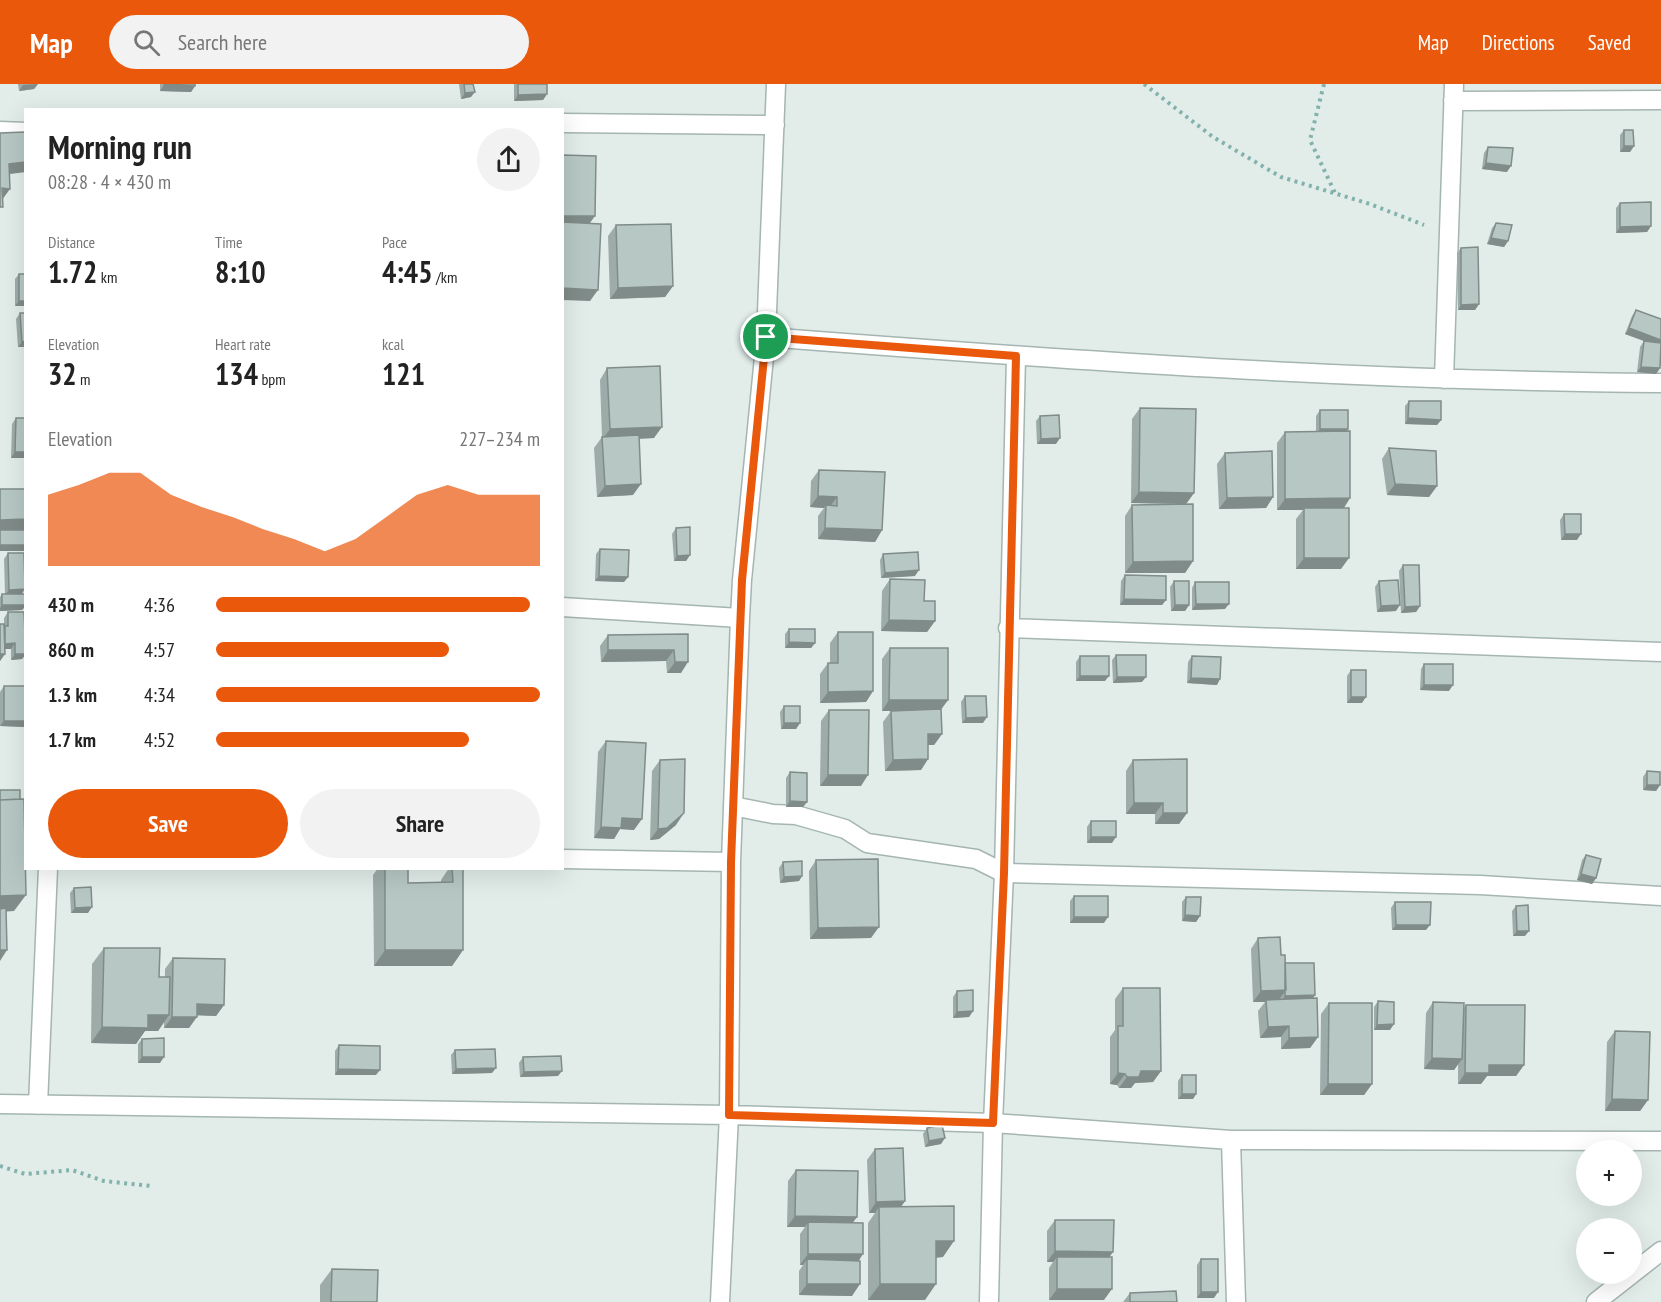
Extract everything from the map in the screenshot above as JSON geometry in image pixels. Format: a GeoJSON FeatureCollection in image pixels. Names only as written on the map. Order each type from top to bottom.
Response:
{"type":"FeatureCollection","features":[{"type":"Feature","properties":{"kind":"street"},"geometry":{"type":"LineString","coordinates":[[720,1302],[729,1115],[731,862],[740,618],[766,337],[776,84]]}},
{"type":"Feature","properties":{"kind":"street"},"geometry":{"type":"LineString","coordinates":[[1444,379],[1454,93],[1661,100]]}},
{"type":"Feature","properties":{"kind":"street"},"geometry":{"type":"LineString","coordinates":[[564,123],[775,125]]}},
{"type":"Feature","properties":{"kind":"street"},"geometry":{"type":"LineString","coordinates":[[0,131],[24,132]]}},
{"type":"Feature","properties":{"kind":"street"},"geometry":{"type":"LineString","coordinates":[[766,337],[1016,356],[1444,379],[1661,383]]}},
{"type":"Feature","properties":{"kind":"street"},"geometry":{"type":"LineString","coordinates":[[989,1302],[993,1123],[1004,873],[1016,356]]}},
{"type":"Feature","properties":{"kind":"street"},"geometry":{"type":"LineString","coordinates":[[564,607],[740,618]]}},
{"type":"Feature","properties":{"kind":"street"},"geometry":{"type":"LineString","coordinates":[[1008,628],[1661,652]]}},
{"type":"Feature","properties":{"kind":"street"},"geometry":{"type":"LineString","coordinates":[[733,806],[773,814],[796,815],[845,829],[867,843],[976,859],[1004,873],[1480,885],[1661,896]]}},
{"type":"Feature","properties":{"kind":"street"},"geometry":{"type":"LineString","coordinates":[[564,859],[731,862]]}},
{"type":"Feature","properties":{"kind":"street"},"geometry":{"type":"LineString","coordinates":[[38,1105],[48,870]]}},
{"type":"Feature","properties":{"kind":"street"},"geometry":{"type":"LineString","coordinates":[[0,1104],[729,1115],[993,1123],[1231,1140],[1661,1141]]}},
{"type":"Feature","properties":{"kind":"street"},"geometry":{"type":"LineString","coordinates":[[1231,1140],[1236,1302]]}},
{"type":"Feature","properties":{"kind":"street"},"geometry":{"type":"LineString","coordinates":[[1596,1302],[1661,1251]]}},
{"type":"Feature","properties":{"kind":"path"},"geometry":{"type":"LineString","coordinates":[[1144,84],[1213,137],[1281,177],[1370,204],[1450,235]]}},
{"type":"Feature","properties":{"kind":"path"},"geometry":{"type":"LineString","coordinates":[[1324,84],[1310,140],[1335,193]]}},
{"type":"Feature","properties":{"kind":"path"},"geometry":{"type":"LineString","coordinates":[[0,1166],[25,1174],[72,1170],[104,1181],[151,1186]]}},
{"type":"Feature","properties":{"kind":"building"},"geometry":{"type":"Polygon","coordinates":[[[195,84],[195,86],[164,85],[195,84]]]}},
{"type":"Feature","properties":{"kind":"building"},"geometry":{"type":"Polygon","coordinates":[[[464,84],[473,84],[475,92],[465,93],[464,84]]]}},
{"type":"Feature","properties":{"kind":"building"},"geometry":{"type":"Polygon","coordinates":[[[518,84],[547,84],[547,94],[518,95],[518,84]]]}},
{"type":"Feature","properties":{"kind":"building"},"geometry":{"type":"Polygon","coordinates":[[[1624,130],[1633,130],[1634,146],[1624,146],[1624,130]]]}},
{"type":"Feature","properties":{"kind":"building"},"geometry":{"type":"Polygon","coordinates":[[[24,132],[24,162],[9,164],[10,189],[2,188],[3,207],[0,207],[0,133],[24,132]]]}},
{"type":"Feature","properties":{"kind":"building"},"geometry":{"type":"Polygon","coordinates":[[[1488,147],[1513,148],[1511,166],[1486,163],[1488,147]]]}},
{"type":"Feature","properties":{"kind":"building"},"geometry":{"type":"Polygon","coordinates":[[[564,155],[596,156],[595,216],[564,216],[564,155]]]}},
{"type":"Feature","properties":{"kind":"building"},"geometry":{"type":"Polygon","coordinates":[[[1651,202],[1651,226],[1620,227],[1620,203],[1651,202]]]}},
{"type":"Feature","properties":{"kind":"building"},"geometry":{"type":"Polygon","coordinates":[[[564,222],[601,224],[598,290],[564,288],[564,222]]]}},
{"type":"Feature","properties":{"kind":"building"},"geometry":{"type":"Polygon","coordinates":[[[1496,223],[1512,225],[1508,241],[1491,238],[1496,223]]]}},
{"type":"Feature","properties":{"kind":"building"},"geometry":{"type":"Polygon","coordinates":[[[671,224],[673,286],[618,288],[616,225],[671,224]]]}},
{"type":"Feature","properties":{"kind":"building"},"geometry":{"type":"Polygon","coordinates":[[[1478,247],[1479,304],[1461,305],[1461,248],[1478,247]]]}},
{"type":"Feature","properties":{"kind":"building"},"geometry":{"type":"Polygon","coordinates":[[[19,274],[24,274],[24,301],[19,301],[19,274]]]}},
{"type":"Feature","properties":{"kind":"building"},"geometry":{"type":"Polygon","coordinates":[[[1636,310],[1661,319],[1661,340],[1629,328],[1636,310]]]}},
{"type":"Feature","properties":{"kind":"building"},"geometry":{"type":"Polygon","coordinates":[[[20,313],[24,313],[24,342],[22,342],[20,313]]]}},
{"type":"Feature","properties":{"kind":"building"},"geometry":{"type":"Polygon","coordinates":[[[1644,341],[1661,343],[1660,368],[1641,367],[1644,341]]]}},
{"type":"Feature","properties":{"kind":"building"},"geometry":{"type":"Polygon","coordinates":[[[660,366],[662,427],[610,429],[607,368],[660,366]]]}},
{"type":"Feature","properties":{"kind":"building"},"geometry":{"type":"Polygon","coordinates":[[[1409,401],[1441,401],[1441,420],[1408,418],[1409,401]]]}},
{"type":"Feature","properties":{"kind":"building"},"geometry":{"type":"Polygon","coordinates":[[[1140,408],[1196,409],[1194,493],[1139,492],[1140,408]]]}},
{"type":"Feature","properties":{"kind":"building"},"geometry":{"type":"Polygon","coordinates":[[[1320,410],[1348,410],[1348,429],[1320,429],[1320,410]]]}},
{"type":"Feature","properties":{"kind":"building"},"geometry":{"type":"Polygon","coordinates":[[[1059,415],[1060,438],[1041,439],[1040,416],[1059,415]]]}},
{"type":"Feature","properties":{"kind":"building"},"geometry":{"type":"Polygon","coordinates":[[[16,418],[24,418],[24,452],[15,452],[16,418]]]}},
{"type":"Feature","properties":{"kind":"building"},"geometry":{"type":"Polygon","coordinates":[[[1350,431],[1350,498],[1285,499],[1285,432],[1350,431]]]}},
{"type":"Feature","properties":{"kind":"building"},"geometry":{"type":"Polygon","coordinates":[[[639,435],[641,484],[605,486],[602,437],[639,435]]]}},
{"type":"Feature","properties":{"kind":"building"},"geometry":{"type":"Polygon","coordinates":[[[1389,448],[1436,451],[1437,486],[1395,484],[1389,448]]]}},
{"type":"Feature","properties":{"kind":"building"},"geometry":{"type":"Polygon","coordinates":[[[1272,451],[1273,497],[1227,498],[1225,453],[1272,451]]]}},
{"type":"Feature","properties":{"kind":"building"},"geometry":{"type":"Polygon","coordinates":[[[819,470],[885,472],[882,530],[825,528],[826,505],[837,506],[837,497],[818,496],[819,470]]]}},
{"type":"Feature","properties":{"kind":"building"},"geometry":{"type":"Polygon","coordinates":[[[0,489],[24,489],[24,519],[0,520],[0,489]]]}},
{"type":"Feature","properties":{"kind":"building"},"geometry":{"type":"Polygon","coordinates":[[[1193,504],[1193,561],[1133,562],[1132,505],[1193,504]]]}},
{"type":"Feature","properties":{"kind":"building"},"geometry":{"type":"Polygon","coordinates":[[[1304,508],[1349,508],[1349,558],[1304,558],[1304,508]]]}},
{"type":"Feature","properties":{"kind":"building"},"geometry":{"type":"Polygon","coordinates":[[[1564,514],[1581,514],[1581,534],[1565,534],[1564,514]]]}},
{"type":"Feature","properties":{"kind":"building"},"geometry":{"type":"Polygon","coordinates":[[[690,527],[690,555],[677,556],[676,528],[690,527]]]}},
{"type":"Feature","properties":{"kind":"building"},"geometry":{"type":"Polygon","coordinates":[[[0,530],[24,530],[24,545],[0,545],[0,530]]]}},
{"type":"Feature","properties":{"kind":"building"},"geometry":{"type":"Polygon","coordinates":[[[600,549],[629,550],[628,577],[599,576],[600,549]]]}},
{"type":"Feature","properties":{"kind":"building"},"geometry":{"type":"Polygon","coordinates":[[[918,552],[919,570],[885,573],[883,554],[918,552]]]}},
{"type":"Feature","properties":{"kind":"building"},"geometry":{"type":"Polygon","coordinates":[[[8,553],[24,553],[24,589],[9,590],[8,553]]]}},
{"type":"Feature","properties":{"kind":"building"},"geometry":{"type":"Polygon","coordinates":[[[1403,565],[1419,565],[1420,606],[1405,607],[1403,565]]]}},
{"type":"Feature","properties":{"kind":"building"},"geometry":{"type":"Polygon","coordinates":[[[1125,575],[1166,576],[1166,600],[1124,599],[1125,575]]]}},
{"type":"Feature","properties":{"kind":"building"},"geometry":{"type":"Polygon","coordinates":[[[890,579],[925,580],[924,601],[935,601],[935,621],[889,620],[890,579]]]}},
{"type":"Feature","properties":{"kind":"building"},"geometry":{"type":"Polygon","coordinates":[[[1398,580],[1400,605],[1381,606],[1379,581],[1398,580]]]}},
{"type":"Feature","properties":{"kind":"building"},"geometry":{"type":"Polygon","coordinates":[[[1174,581],[1189,581],[1189,605],[1175,605],[1174,581]]]}},
{"type":"Feature","properties":{"kind":"building"},"geometry":{"type":"Polygon","coordinates":[[[1195,582],[1229,582],[1229,604],[1196,604],[1195,582]]]}},
{"type":"Feature","properties":{"kind":"building"},"geometry":{"type":"Polygon","coordinates":[[[2,594],[24,594],[24,605],[2,605],[2,594]]]}},
{"type":"Feature","properties":{"kind":"building"},"geometry":{"type":"Polygon","coordinates":[[[8,612],[24,612],[24,654],[15,654],[15,643],[5,644],[5,626],[8,626],[8,612]]]}},
{"type":"Feature","properties":{"kind":"building"},"geometry":{"type":"Polygon","coordinates":[[[0,624],[4,624],[5,654],[0,654],[0,624]]]}},
{"type":"Feature","properties":{"kind":"building"},"geometry":{"type":"Polygon","coordinates":[[[789,629],[815,629],[815,643],[789,642],[789,629]]]}},
{"type":"Feature","properties":{"kind":"building"},"geometry":{"type":"Polygon","coordinates":[[[838,632],[873,632],[873,691],[828,692],[828,663],[838,663],[838,632]]]}},
{"type":"Feature","properties":{"kind":"building"},"geometry":{"type":"Polygon","coordinates":[[[688,634],[688,662],[675,662],[674,650],[608,650],[608,635],[688,634]]]}},
{"type":"Feature","properties":{"kind":"building"},"geometry":{"type":"Polygon","coordinates":[[[890,648],[948,648],[948,700],[889,700],[890,648]]]}},
{"type":"Feature","properties":{"kind":"building"},"geometry":{"type":"Polygon","coordinates":[[[1116,655],[1146,655],[1146,677],[1117,677],[1116,655]]]}},
{"type":"Feature","properties":{"kind":"building"},"geometry":{"type":"Polygon","coordinates":[[[1080,656],[1109,656],[1109,676],[1080,676],[1080,656]]]}},
{"type":"Feature","properties":{"kind":"building"},"geometry":{"type":"Polygon","coordinates":[[[1192,656],[1221,657],[1220,679],[1191,678],[1192,656]]]}},
{"type":"Feature","properties":{"kind":"building"},"geometry":{"type":"Polygon","coordinates":[[[1424,664],[1453,664],[1453,685],[1424,685],[1424,664]]]}},
{"type":"Feature","properties":{"kind":"building"},"geometry":{"type":"Polygon","coordinates":[[[1351,670],[1366,670],[1366,697],[1351,697],[1351,670]]]}},
{"type":"Feature","properties":{"kind":"building"},"geometry":{"type":"Polygon","coordinates":[[[4,686],[24,686],[24,721],[4,721],[4,686]]]}},
{"type":"Feature","properties":{"kind":"building"},"geometry":{"type":"Polygon","coordinates":[[[965,696],[986,696],[987,717],[966,718],[965,696]]]}},
{"type":"Feature","properties":{"kind":"building"},"geometry":{"type":"Polygon","coordinates":[[[784,706],[800,706],[800,723],[784,723],[784,706]]]}},
{"type":"Feature","properties":{"kind":"building"},"geometry":{"type":"Polygon","coordinates":[[[941,709],[942,734],[928,734],[928,759],[893,760],[891,711],[941,709]]]}},
{"type":"Feature","properties":{"kind":"building"},"geometry":{"type":"Polygon","coordinates":[[[829,710],[869,710],[868,775],[828,775],[829,710]]]}},
{"type":"Feature","properties":{"kind":"building"},"geometry":{"type":"Polygon","coordinates":[[[606,741],[646,743],[642,819],[622,818],[621,828],[601,827],[606,741]]]}},
{"type":"Feature","properties":{"kind":"building"},"geometry":{"type":"Polygon","coordinates":[[[685,759],[684,813],[667,828],[658,829],[660,760],[685,759]]]}},
{"type":"Feature","properties":{"kind":"building"},"geometry":{"type":"Polygon","coordinates":[[[1187,759],[1187,813],[1163,813],[1163,803],[1134,803],[1133,760],[1187,759]]]}},
{"type":"Feature","properties":{"kind":"building"},"geometry":{"type":"Polygon","coordinates":[[[1647,771],[1660,772],[1660,785],[1647,785],[1647,771]]]}},
{"type":"Feature","properties":{"kind":"building"},"geometry":{"type":"Polygon","coordinates":[[[790,772],[807,773],[807,802],[790,801],[790,772]]]}},
{"type":"Feature","properties":{"kind":"building"},"geometry":{"type":"Polygon","coordinates":[[[0,790],[20,790],[20,799],[0,800],[0,790]]]}},
{"type":"Feature","properties":{"kind":"building"},"geometry":{"type":"Polygon","coordinates":[[[24,799],[26,895],[0,896],[0,800],[24,799]]]}},
{"type":"Feature","properties":{"kind":"building"},"geometry":{"type":"Polygon","coordinates":[[[1091,821],[1116,821],[1116,837],[1091,837],[1091,821]]]}},
{"type":"Feature","properties":{"kind":"building"},"geometry":{"type":"Polygon","coordinates":[[[1586,855],[1601,859],[1596,878],[1581,874],[1586,855]]]}},
{"type":"Feature","properties":{"kind":"building"},"geometry":{"type":"Polygon","coordinates":[[[878,859],[879,927],[818,928],[816,860],[878,859]]]}},
{"type":"Feature","properties":{"kind":"building"},"geometry":{"type":"Polygon","coordinates":[[[802,861],[802,876],[784,877],[783,862],[802,861]]]}},
{"type":"Feature","properties":{"kind":"building"},"geometry":{"type":"Polygon","coordinates":[[[385,870],[408,870],[408,883],[453,882],[452,870],[463,870],[463,950],[385,950],[385,870]]]}},
{"type":"Feature","properties":{"kind":"building"},"geometry":{"type":"Polygon","coordinates":[[[91,887],[92,907],[75,908],[74,888],[91,887]]]}},
{"type":"Feature","properties":{"kind":"building"},"geometry":{"type":"Polygon","coordinates":[[[1074,896],[1108,896],[1108,917],[1074,917],[1074,896]]]}},
{"type":"Feature","properties":{"kind":"building"},"geometry":{"type":"Polygon","coordinates":[[[1186,897],[1201,897],[1200,916],[1185,915],[1186,897]]]}},
{"type":"Feature","properties":{"kind":"building"},"geometry":{"type":"Polygon","coordinates":[[[1395,902],[1431,902],[1430,925],[1396,925],[1395,902]]]}},
{"type":"Feature","properties":{"kind":"building"},"geometry":{"type":"Polygon","coordinates":[[[1528,905],[1529,931],[1517,931],[1516,906],[1528,905]]]}},
{"type":"Feature","properties":{"kind":"building"},"geometry":{"type":"Polygon","coordinates":[[[6,908],[7,950],[0,950],[0,909],[6,908]]]}},
{"type":"Feature","properties":{"kind":"building"},"geometry":{"type":"Polygon","coordinates":[[[1280,937],[1281,955],[1285,955],[1286,990],[1261,991],[1258,938],[1280,937]]]}},
{"type":"Feature","properties":{"kind":"building"},"geometry":{"type":"Polygon","coordinates":[[[104,948],[160,948],[159,977],[170,977],[169,1015],[148,1015],[148,1028],[102,1027],[104,948]]]}},
{"type":"Feature","properties":{"kind":"building"},"geometry":{"type":"Polygon","coordinates":[[[173,958],[225,959],[224,1005],[197,1004],[197,1017],[172,1017],[173,958]]]}},
{"type":"Feature","properties":{"kind":"building"},"geometry":{"type":"Polygon","coordinates":[[[1285,963],[1314,963],[1315,995],[1285,996],[1285,963]]]}},
{"type":"Feature","properties":{"kind":"building"},"geometry":{"type":"Polygon","coordinates":[[[1123,988],[1160,988],[1161,1071],[1141,1071],[1139,1077],[1127,1077],[1125,1074],[1118,1073],[1118,1026],[1123,1026],[1123,988]]]}},
{"type":"Feature","properties":{"kind":"building"},"geometry":{"type":"Polygon","coordinates":[[[973,990],[973,1011],[957,1012],[957,991],[973,990]]]}},
{"type":"Feature","properties":{"kind":"building"},"geometry":{"type":"Polygon","coordinates":[[[1317,998],[1318,1037],[1289,1038],[1289,1026],[1268,1027],[1266,1000],[1317,998]]]}},
{"type":"Feature","properties":{"kind":"building"},"geometry":{"type":"Polygon","coordinates":[[[1378,1001],[1394,1002],[1394,1024],[1377,1025],[1378,1001]]]}},
{"type":"Feature","properties":{"kind":"building"},"geometry":{"type":"Polygon","coordinates":[[[1433,1002],[1464,1003],[1462,1059],[1432,1058],[1433,1002]]]}},
{"type":"Feature","properties":{"kind":"building"},"geometry":{"type":"Polygon","coordinates":[[[1329,1003],[1372,1003],[1372,1084],[1328,1084],[1329,1003]]]}},
{"type":"Feature","properties":{"kind":"building"},"geometry":{"type":"Polygon","coordinates":[[[1466,1005],[1525,1005],[1524,1065],[1489,1065],[1489,1073],[1465,1073],[1466,1005]]]}},
{"type":"Feature","properties":{"kind":"building"},"geometry":{"type":"Polygon","coordinates":[[[1615,1031],[1650,1032],[1648,1100],[1612,1099],[1615,1031]]]}},
{"type":"Feature","properties":{"kind":"building"},"geometry":{"type":"Polygon","coordinates":[[[164,1038],[164,1057],[142,1057],[142,1039],[164,1038]]]}},
{"type":"Feature","properties":{"kind":"building"},"geometry":{"type":"Polygon","coordinates":[[[339,1045],[380,1046],[380,1070],[338,1069],[339,1045]]]}},
{"type":"Feature","properties":{"kind":"building"},"geometry":{"type":"Polygon","coordinates":[[[495,1049],[496,1068],[456,1069],[455,1050],[495,1049]]]}},
{"type":"Feature","properties":{"kind":"building"},"geometry":{"type":"Polygon","coordinates":[[[561,1056],[562,1071],[524,1072],[523,1057],[561,1056]]]}},
{"type":"Feature","properties":{"kind":"building"},"geometry":{"type":"Polygon","coordinates":[[[1182,1075],[1196,1075],[1196,1094],[1182,1094],[1182,1075]]]}},
{"type":"Feature","properties":{"kind":"building"},"geometry":{"type":"Polygon","coordinates":[[[942,1125],[945,1138],[929,1141],[927,1128],[942,1125]]]}},
{"type":"Feature","properties":{"kind":"building"},"geometry":{"type":"Polygon","coordinates":[[[903,1148],[905,1201],[876,1202],[875,1149],[903,1148]]]}},
{"type":"Feature","properties":{"kind":"building"},"geometry":{"type":"Polygon","coordinates":[[[796,1170],[858,1171],[857,1217],[795,1216],[796,1170]]]}},
{"type":"Feature","properties":{"kind":"building"},"geometry":{"type":"Polygon","coordinates":[[[954,1206],[954,1241],[936,1241],[936,1284],[880,1284],[879,1207],[954,1206]]]}},
{"type":"Feature","properties":{"kind":"building"},"geometry":{"type":"Polygon","coordinates":[[[1055,1220],[1114,1220],[1113,1252],[1055,1251],[1055,1220]]]}},
{"type":"Feature","properties":{"kind":"building"},"geometry":{"type":"Polygon","coordinates":[[[808,1222],[863,1223],[863,1254],[808,1254],[808,1222]]]}},
{"type":"Feature","properties":{"kind":"building"},"geometry":{"type":"Polygon","coordinates":[[[1057,1257],[1112,1257],[1112,1289],[1057,1289],[1057,1257]]]}},
{"type":"Feature","properties":{"kind":"building"},"geometry":{"type":"Polygon","coordinates":[[[807,1259],[860,1261],[860,1284],[807,1284],[807,1259]]]}},
{"type":"Feature","properties":{"kind":"building"},"geometry":{"type":"Polygon","coordinates":[[[1201,1259],[1218,1259],[1218,1292],[1201,1292],[1201,1259]]]}},
{"type":"Feature","properties":{"kind":"building"},"geometry":{"type":"Polygon","coordinates":[[[332,1269],[378,1270],[377,1302],[331,1302],[332,1269]]]}},
{"type":"Feature","properties":{"kind":"building"},"geometry":{"type":"Polygon","coordinates":[[[1176,1291],[1177,1302],[1130,1302],[1130,1293],[1176,1291]]]}},
{"type":"Feature","properties":{"kind":"route"},"geometry":{"type":"LineString","coordinates":[[766,337],[1016,356],[1004,873],[993,1123],[729,1115],[731,862],[742,580],[766,337]]}}]}
